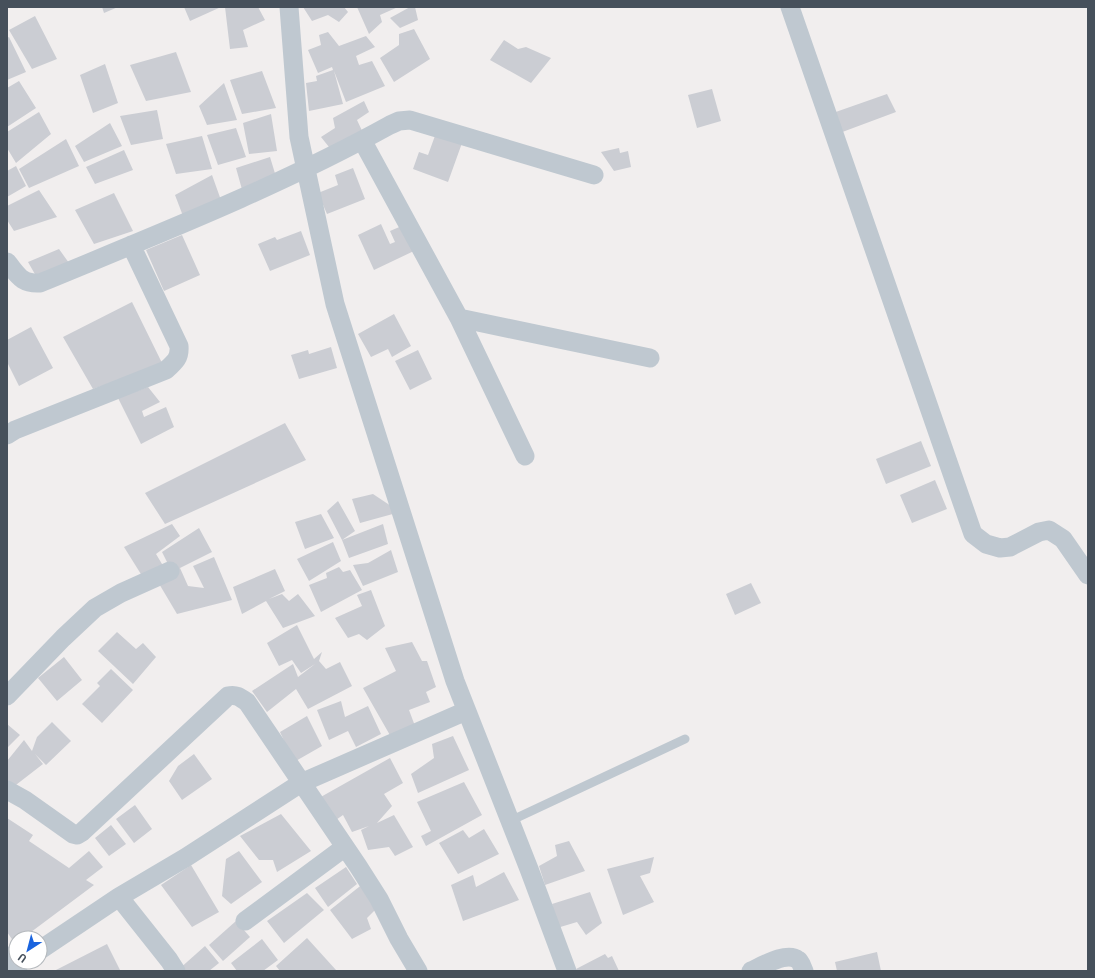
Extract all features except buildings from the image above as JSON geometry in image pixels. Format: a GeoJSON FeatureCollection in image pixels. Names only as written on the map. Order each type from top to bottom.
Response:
{"type":"FeatureCollection","features":[{"type":"Feature","properties":{"kind":"street"},"geometry":{"type":"LineString","coordinates":[[290,7],[300,137],[335,304],[452,674],[567,971]]}},
{"type":"Feature","properties":{"kind":"street"},"geometry":{"type":"LineString","coordinates":[[790,7],[973,534],[986,544],[1000,548],[1010,547],[1039,532],[1049,530],[1063,539],[1088,575]]}},
{"type":"Feature","properties":{"kind":"street"},"geometry":{"type":"LineString","coordinates":[[7,262],[22,279],[30,283],[40,283],[203,216],[306,168],[399,121],[410,120],[594,174]]}},
{"type":"Feature","properties":{"kind":"street"},"geometry":{"type":"LineString","coordinates":[[362,140],[459,318],[525,456]]}},
{"type":"Feature","properties":{"kind":"street"},"geometry":{"type":"LineString","coordinates":[[7,435],[14,430],[166,370],[175,363],[180,355],[179,346],[131,245]]}},
{"type":"Feature","properties":{"kind":"street"},"geometry":{"type":"LineString","coordinates":[[459,318],[650,358]]}},
{"type":"Feature","properties":{"kind":"street"},"geometry":{"type":"LineString","coordinates":[[7,696],[63,638],[95,608],[121,593],[170,571]]}},
{"type":"Feature","properties":{"kind":"street"},"geometry":{"type":"LineString","coordinates":[[7,790],[26,800],[73,834],[77,835],[228,696],[238,696],[247,702],[345,847],[379,899],[399,939],[418,971]]}},
{"type":"Feature","properties":{"kind":"street"},"geometry":{"type":"LineString","coordinates":[[48,945],[119,897],[185,858],[301,783],[466,711]]}},
{"type":"Feature","properties":{"kind":"street"},"geometry":{"type":"LineString","coordinates":[[245,921],[345,847]]}},
{"type":"Feature","properties":{"kind":"street"},"geometry":{"type":"LineString","coordinates":[[119,897],[176,971]]}},
{"type":"Feature","properties":{"kind":"street"},"geometry":{"type":"LineString","coordinates":[[750,971],[778,958],[794,957],[800,961],[804,971]]}},
{"type":"Feature","properties":{"kind":"lane"},"geometry":{"type":"LineString","coordinates":[[510,821],[685,739]]}}]}
